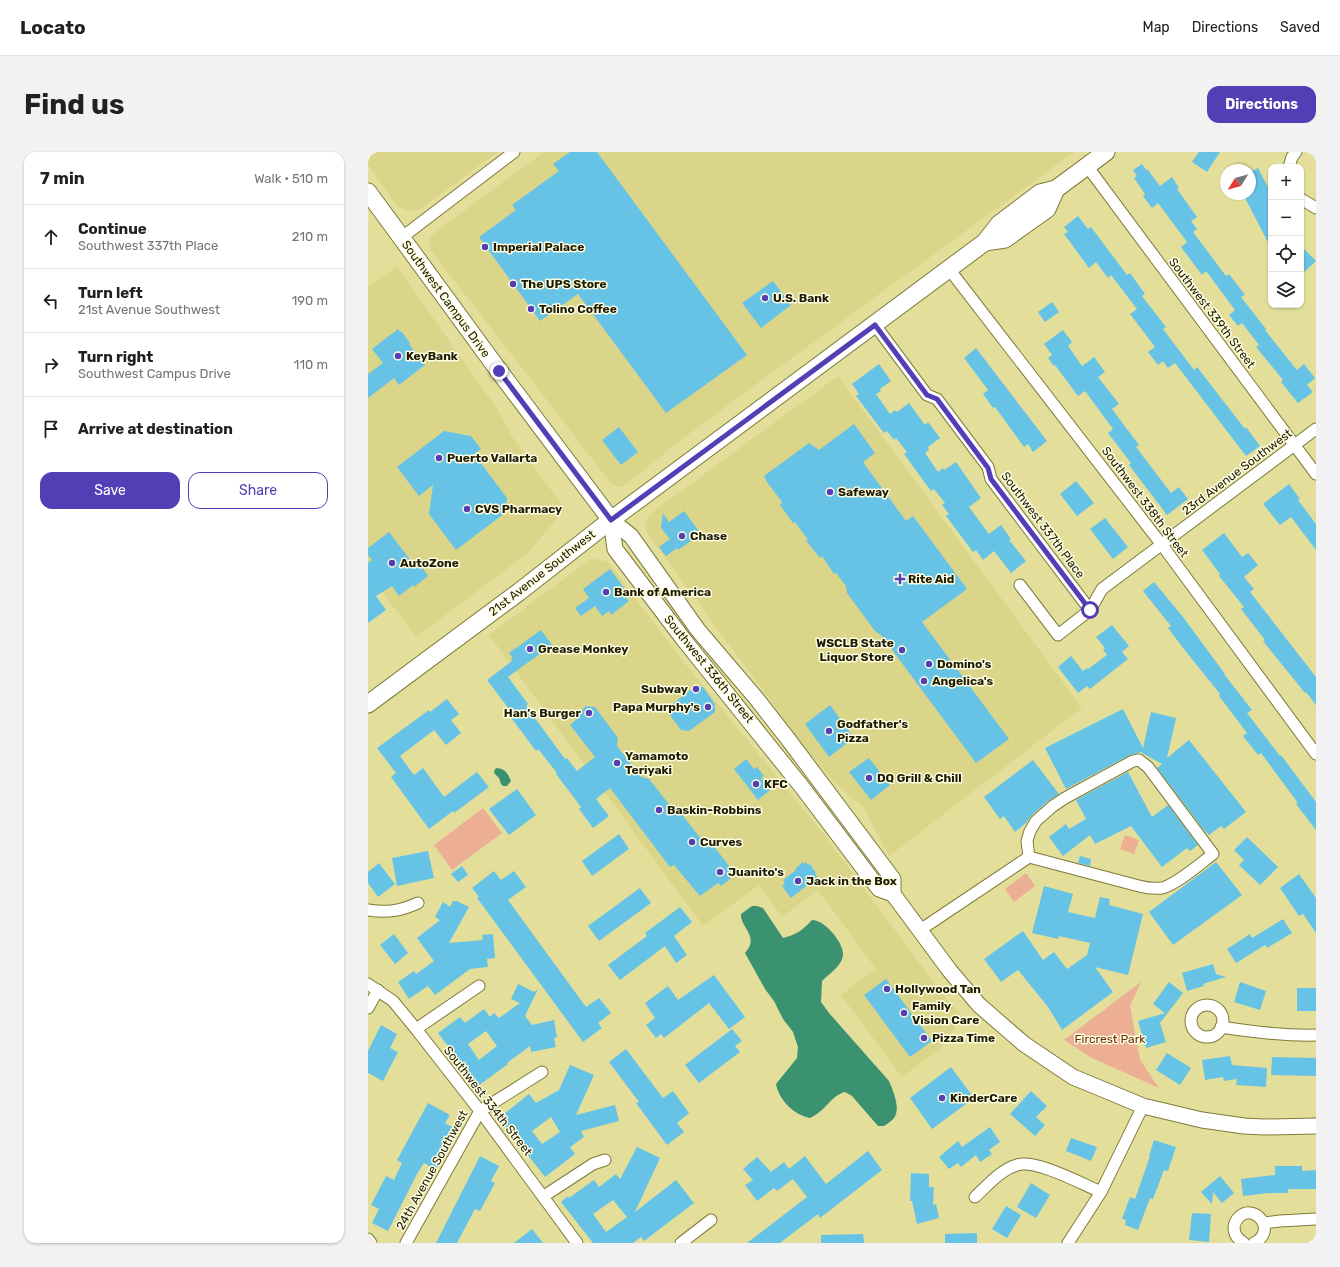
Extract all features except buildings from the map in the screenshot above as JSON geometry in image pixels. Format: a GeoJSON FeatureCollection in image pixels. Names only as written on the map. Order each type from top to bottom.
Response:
{"type":"FeatureCollection","features":[{"type":"Feature","properties":{"kind":"main road","name":"21st Avenue Southwest"},"geometry":{"type":"LineString","coordinates":[[368,704],[519,592],[611,520],[985,242],[999,224],[1010,215],[1040,193],[1056,189],[1106,152]]}},
{"type":"Feature","properties":{"kind":"main road","name":"Southwest Campus Drive"},"geometry":{"type":"LineString","coordinates":[[368,192],[499,371],[611,520]]}},
{"type":"Feature","properties":{"kind":"main road","name":"Southwest 336th Street"},"geometry":{"type":"LineString","coordinates":[[611,520],[615,549],[684,640],[743,711],[879,889],[893,894],[950,970],[979,1005],[1024,1044],[1073,1077],[1143,1106],[1222,1123],[1264,1127],[1316,1126]]}},
{"type":"Feature","properties":{"kind":"main road","name":"Southwest 336th Street"},"geometry":{"type":"LineString","coordinates":[[611,520],[631,536],[698,630],[754,695],[788,739],[893,879],[893,894]]}},
{"type":"Feature","properties":{"kind":"main road"},"geometry":{"type":"LineString","coordinates":[[743,711],[757,712],[777,738],[788,739]]}},
{"type":"Feature","properties":{"kind":"street"},"geometry":{"type":"LineString","coordinates":[[401,238],[514,152]]}},
{"type":"Feature","properties":{"kind":"street"},"geometry":{"type":"LineString","coordinates":[[1290,164],[1292,157],[1296,152]]}},
{"type":"Feature","properties":{"kind":"street","name":"Southwest 339th Street"},"geometry":{"type":"LineString","coordinates":[[1087,166],[1316,474]]}},
{"type":"Feature","properties":{"kind":"street"},"geometry":{"type":"LineString","coordinates":[[1303,200],[1316,208]]}},
{"type":"Feature","properties":{"kind":"street","name":"Southwest 338th Street"},"geometry":{"type":"LineString","coordinates":[[949,269],[1162,545],[1316,754]]}},
{"type":"Feature","properties":{"kind":"street","name":"Southwest 337th Place"},"geometry":{"type":"LineString","coordinates":[[875,325],[927,395],[937,399],[988,468],[991,479],[1090,610]]}},
{"type":"Feature","properties":{"kind":"street","name":"23rd Avenue Southwest"},"geometry":{"type":"LineString","coordinates":[[1020,585],[1058,635],[1090,610],[1102,589],[1316,429]]}},
{"type":"Feature","properties":{"kind":"street"},"geometry":{"type":"LineString","coordinates":[[920,930],[1029,857],[1133,885],[1161,888],[1174,882],[1213,854],[1148,767],[1141,761],[1137,760],[1126,764],[1064,798],[1036,821],[1030,831],[1027,841],[1029,857]]}},
{"type":"Feature","properties":{"kind":"street"},"geometry":{"type":"LineString","coordinates":[[368,910],[384,912],[405,908],[418,903]]}},
{"type":"Feature","properties":{"kind":"street","name":"Southwest 334th Street"},"geometry":{"type":"LineString","coordinates":[[368,984],[393,1001],[416,1029],[544,1196],[577,1243]]}},
{"type":"Feature","properties":{"kind":"street"},"geometry":{"type":"LineString","coordinates":[[416,1029],[479,986]]}},
{"type":"Feature","properties":{"kind":"street"},"geometry":{"type":"LineString","coordinates":[[368,1008],[378,990]]}},
{"type":"Feature","properties":{"kind":"street"},"geometry":{"type":"LineString","coordinates":[[1221,1027],[1293,1036],[1316,1035]]}},
{"type":"Feature","properties":{"kind":"street","name":"24th Avenue Southwest"},"geometry":{"type":"LineString","coordinates":[[406,1243],[480,1111],[542,1072]]}},
{"type":"Feature","properties":{"kind":"street"},"geometry":{"type":"LineString","coordinates":[[1068,1243],[1101,1192],[1143,1106]]}},
{"type":"Feature","properties":{"kind":"street"},"geometry":{"type":"LineString","coordinates":[[544,1196],[593,1164],[605,1160]]}},
{"type":"Feature","properties":{"kind":"street"},"geometry":{"type":"LineString","coordinates":[[975,1197],[999,1174],[1017,1164],[1036,1164],[1101,1192]]}},
{"type":"Feature","properties":{"kind":"street"},"geometry":{"type":"LineString","coordinates":[[1244,1243],[1234,1232],[1234,1227],[1238,1218],[1242,1215],[1252,1214],[1257,1216],[1264,1223],[1264,1233],[1262,1238],[1254,1243]]}},
{"type":"Feature","properties":{"kind":"street"},"geometry":{"type":"LineString","coordinates":[[1264,1223],[1280,1220],[1316,1219]]}},
{"type":"Feature","properties":{"kind":"street"},"geometry":{"type":"LineString","coordinates":[[681,1243],[711,1220]]}},
{"type":"Feature","properties":{"kind":"street"},"geometry":{"type":"LineString","coordinates":[[368,1239],[371,1243]]}},
{"type":"Feature","properties":{"kind":"shaded area"},"geometry":{"type":"Polygon","coordinates":[[[368,152],[498,152],[422,208],[409,211],[396,204],[368,165],[368,152]]]}},
{"type":"Feature","properties":{"kind":"shaded area"},"geometry":{"type":"Polygon","coordinates":[[[544,152],[1074,152],[682,439],[624,486],[618,487],[610,482],[430,249],[429,245],[430,238],[435,232],[544,152]]]}},
{"type":"Feature","properties":{"kind":"shaded area"},"geometry":{"type":"Polygon","coordinates":[[[397,267],[498,410],[511,435],[565,509],[528,553],[416,637],[368,573],[368,286],[397,267]]]}},
{"type":"Feature","properties":{"kind":"shaded area"},"geometry":{"type":"Polygon","coordinates":[[[838,376],[1082,708],[889,856],[864,808],[833,781],[800,741],[647,533],[645,526],[647,518],[650,514],[838,376]]]}},
{"type":"Feature","properties":{"kind":"shaded area"},"geometry":{"type":"Polygon","coordinates":[[[592,558],[608,562],[679,656],[825,836],[944,996],[963,1017],[941,1048],[902,1077],[841,995],[876,969],[818,890],[782,917],[759,885],[703,926],[489,635],[592,558]]]}},
{"type":"Feature","properties":{"kind":"shaded area"},"geometry":{"type":"Polygon","coordinates":[[[497,768],[505,771],[509,776],[511,781],[507,786],[503,786],[501,784],[499,778],[494,773],[495,769],[497,768]]]}},
{"type":"Feature","properties":{"kind":"shaded area"},"geometry":{"type":"Polygon","coordinates":[[[752,906],[763,908],[783,938],[799,932],[812,920],[817,921],[828,928],[840,944],[843,955],[842,959],[838,966],[822,981],[821,1002],[889,1081],[896,1100],[897,1110],[893,1119],[884,1126],[878,1126],[852,1096],[845,1092],[835,1097],[820,1112],[810,1118],[798,1114],[788,1106],[780,1096],[776,1084],[797,1058],[798,1047],[793,1032],[783,1019],[745,953],[750,946],[751,941],[749,933],[741,918],[741,914],[752,906]]]}},
{"type":"Feature","properties":{"kind":"green space"},"geometry":{"type":"Polygon","coordinates":[[[483,808],[502,833],[452,870],[434,845],[483,808]]]}},
{"type":"Feature","properties":{"kind":"green space"},"geometry":{"type":"Polygon","coordinates":[[[1125,835],[1139,840],[1134,854],[1120,849],[1125,835]]]}},
{"type":"Feature","properties":{"kind":"green space"},"geometry":{"type":"Polygon","coordinates":[[[1026,873],[1035,886],[1014,902],[1005,889],[1026,873]]]}},
{"type":"Feature","properties":{"kind":"green space","name":"Fircrest Park"},"geometry":{"type":"Polygon","coordinates":[[[1141,982],[1130,1006],[1140,1060],[1159,1088],[1092,1058],[1064,1040],[1141,982]]]}},
{"type":"Feature","properties":{"kind":"place","name":"Imperial Palace"},"geometry":{"type":"Point","coordinates":[485,247]}},
{"type":"Feature","properties":{"kind":"place","name":"The UPS Store"},"geometry":{"type":"Point","coordinates":[513,284]}},
{"type":"Feature","properties":{"kind":"place","name":"U.S. Bank"},"geometry":{"type":"Point","coordinates":[765,298]}},
{"type":"Feature","properties":{"kind":"place","name":"Tolino Coffee"},"geometry":{"type":"Point","coordinates":[531,309]}},
{"type":"Feature","properties":{"kind":"place","name":"KeyBank"},"geometry":{"type":"Point","coordinates":[398,356]}},
{"type":"Feature","properties":{"kind":"place","name":"Puerto Vallarta"},"geometry":{"type":"Point","coordinates":[439,458]}},
{"type":"Feature","properties":{"kind":"place","name":"Safeway"},"geometry":{"type":"Point","coordinates":[830,492]}},
{"type":"Feature","properties":{"kind":"place","name":"CVS Pharmacy"},"geometry":{"type":"Point","coordinates":[467,509]}},
{"type":"Feature","properties":{"kind":"place","name":"Chase"},"geometry":{"type":"Point","coordinates":[682,536]}},
{"type":"Feature","properties":{"kind":"place","name":"AutoZone"},"geometry":{"type":"Point","coordinates":[392,563]}},
{"type":"Feature","properties":{"kind":"place","name":"Rite Aid"},"geometry":{"type":"Point","coordinates":[900,579]}},
{"type":"Feature","properties":{"kind":"place","name":"Bank of America"},"geometry":{"type":"Point","coordinates":[606,592]}},
{"type":"Feature","properties":{"kind":"place","name":"Grease Monkey"},"geometry":{"type":"Point","coordinates":[530,649]}},
{"type":"Feature","properties":{"kind":"place","name":"WSCLB State Liquor Store"},"geometry":{"type":"Point","coordinates":[902,650]}},
{"type":"Feature","properties":{"kind":"place","name":"Domino's"},"geometry":{"type":"Point","coordinates":[929,664]}},
{"type":"Feature","properties":{"kind":"place","name":"Angelica's"},"geometry":{"type":"Point","coordinates":[924,681]}},
{"type":"Feature","properties":{"kind":"place","name":"Subway"},"geometry":{"type":"Point","coordinates":[696,689]}},
{"type":"Feature","properties":{"kind":"place","name":"Papa Murphy's"},"geometry":{"type":"Point","coordinates":[708,707]}},
{"type":"Feature","properties":{"kind":"place","name":"Han’s Burger"},"geometry":{"type":"Point","coordinates":[589,713]}},
{"type":"Feature","properties":{"kind":"place","name":"Godfather's Pizza"},"geometry":{"type":"Point","coordinates":[829,731]}},
{"type":"Feature","properties":{"kind":"place","name":"Yamamoto Teriyaki"},"geometry":{"type":"Point","coordinates":[617,763]}},
{"type":"Feature","properties":{"kind":"place","name":"DQ Grill & Chill"},"geometry":{"type":"Point","coordinates":[869,778]}},
{"type":"Feature","properties":{"kind":"place","name":"KFC"},"geometry":{"type":"Point","coordinates":[756,784]}},
{"type":"Feature","properties":{"kind":"place","name":"Baskin-Robbins"},"geometry":{"type":"Point","coordinates":[659,810]}},
{"type":"Feature","properties":{"kind":"place","name":"Curves"},"geometry":{"type":"Point","coordinates":[692,842]}},
{"type":"Feature","properties":{"kind":"place","name":"Juanito's"},"geometry":{"type":"Point","coordinates":[720,872]}},
{"type":"Feature","properties":{"kind":"place","name":"Jack in the Box"},"geometry":{"type":"Point","coordinates":[798,881]}},
{"type":"Feature","properties":{"kind":"place","name":"Hollywood Tan"},"geometry":{"type":"Point","coordinates":[887,989]}},
{"type":"Feature","properties":{"kind":"place","name":"Family Vision Care"},"geometry":{"type":"Point","coordinates":[904,1013]}},
{"type":"Feature","properties":{"kind":"place","name":"Pizza Time"},"geometry":{"type":"Point","coordinates":[924,1038]}},
{"type":"Feature","properties":{"kind":"place","name":"KinderCare"},"geometry":{"type":"Point","coordinates":[942,1098]}},
{"type":"Feature","properties":{"kind":"route"},"geometry":{"type":"LineString","coordinates":[[499,371],[611,520],[875,325],[927,395],[937,399],[988,468],[991,479],[1090,610]]}}]}
